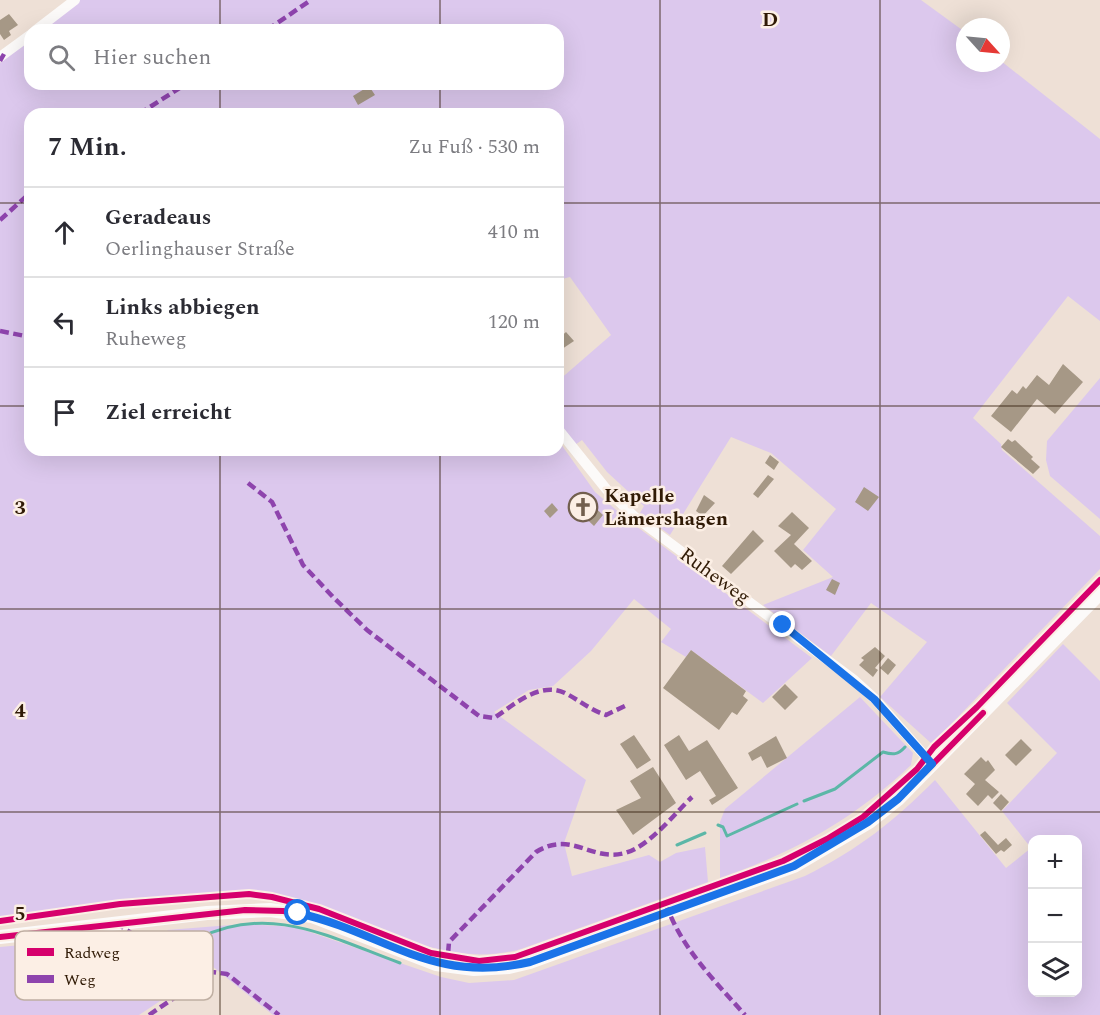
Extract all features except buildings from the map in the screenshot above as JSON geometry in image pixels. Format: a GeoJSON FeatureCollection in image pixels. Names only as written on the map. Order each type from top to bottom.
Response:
{"type":"FeatureCollection","features":[{"type":"Feature","properties":{"kind":"street"},"geometry":{"type":"LineString","coordinates":[[44,24],[75,0]]}},
{"type":"Feature","properties":{"kind":"street"},"geometry":{"type":"LineString","coordinates":[[0,57],[24,39]]}},
{"type":"Feature","properties":{"kind":"street","name":"Ruheweg"},"geometry":{"type":"LineString","coordinates":[[564,436],[607,490],[635,517],[853,679],[932,764]]}},
{"type":"Feature","properties":{"kind":"street"},"geometry":{"type":"LineString","coordinates":[[52,931],[207,913],[270,910],[312,916],[436,964],[474,969],[509,967],[530,962],[794,866],[868,822],[898,799],[1100,593]]}},
{"type":"Feature","properties":{"kind":"street"},"geometry":{"type":"LineString","coordinates":[[0,937],[15,935]]}},
{"type":"Feature","properties":{"kind":"shaded area"},"geometry":{"type":"Polygon","coordinates":[[[80,0],[921,0],[956,25],[956,72],[1010,72],[1010,68],[1100,139],[1100,321],[1068,296],[973,418],[1001,444],[1002,450],[1100,536],[1100,569],[932,744],[880,697],[927,642],[871,603],[831,656],[763,605],[833,577],[803,550],[836,509],[771,453],[731,437],[670,535],[640,513],[644,506],[607,472],[582,440],[575,445],[564,431],[564,376],[611,335],[570,277],[564,278],[564,108],[24,108],[24,456],[564,456],[564,448],[595,492],[628,520],[812,658],[763,703],[691,650],[686,657],[661,642],[671,629],[634,599],[591,651],[553,686],[529,690],[494,712],[586,780],[564,843],[572,876],[649,855],[660,862],[676,853],[705,847],[708,882],[521,949],[488,954],[456,952],[393,935],[300,900],[258,892],[227,892],[163,898],[0,918],[0,63],[24,45],[24,90],[564,90],[564,24],[50,24],[80,0]]]}},
{"type":"Feature","properties":{"kind":"shaded area"},"geometry":{"type":"Polygon","coordinates":[[[1100,378],[1100,519],[1050,476],[1046,460],[1047,441],[1100,378]]]}},
{"type":"Feature","properties":{"kind":"shaded area"},"geometry":{"type":"Polygon","coordinates":[[[1063,644],[1100,681],[1100,1015],[273,1015],[213,967],[213,931],[167,930],[244,924],[295,927],[441,977],[469,983],[514,980],[805,876],[842,856],[874,834],[905,809],[935,780],[1006,868],[1028,850],[1028,997],[1082,997],[1082,835],[1028,835],[1028,844],[1002,811],[1057,753],[1007,703],[1063,644]]]}},
{"type":"Feature","properties":{"kind":"shaded area"},"geometry":{"type":"Polygon","coordinates":[[[860,697],[913,753],[911,765],[868,802],[822,832],[773,857],[720,878],[720,822],[725,809],[860,697]]]}},
{"type":"Feature","properties":{"kind":"shaded area"},"geometry":{"type":"Polygon","coordinates":[[[15,946],[15,1000],[162,1000],[139,1015],[0,1015],[0,947],[15,946]]]}},
{"type":"Feature","properties":{"kind":"waterway"},"geometry":{"type":"LineString","coordinates":[[804,801],[835,789],[883,752],[895,754],[905,747]]}},
{"type":"Feature","properties":{"kind":"waterway"},"geometry":{"type":"LineString","coordinates":[[718,825],[723,827],[727,836],[797,804]]}},
{"type":"Feature","properties":{"kind":"waterway"},"geometry":{"type":"LineString","coordinates":[[677,845],[705,833]]}},
{"type":"Feature","properties":{"kind":"waterway"},"geometry":{"type":"LineString","coordinates":[[213,932],[224,928],[250,924],[275,924],[300,928],[400,963]]}},
{"type":"Feature","properties":{"kind":"marked path"},"geometry":{"type":"LineString","coordinates":[[276,24],[311,0]]}},
{"type":"Feature","properties":{"kind":"marked path"},"geometry":{"type":"LineString","coordinates":[[0,61],[4,54]]}},
{"type":"Feature","properties":{"kind":"marked path"},"geometry":{"type":"LineString","coordinates":[[148,108],[177,90]]}},
{"type":"Feature","properties":{"kind":"marked path"},"geometry":{"type":"LineString","coordinates":[[0,220],[24,198]]}},
{"type":"Feature","properties":{"kind":"marked path"},"geometry":{"type":"LineString","coordinates":[[0,331],[24,336]]}},
{"type":"Feature","properties":{"kind":"marked path"},"geometry":{"type":"LineString","coordinates":[[248,483],[272,502],[303,565],[333,597],[367,630],[479,716],[494,718],[527,696],[546,690],[565,693],[606,715],[627,705]]}},
{"type":"Feature","properties":{"kind":"marked path"},"geometry":{"type":"LineString","coordinates":[[447,966],[449,942],[536,852],[560,844],[601,854],[625,853],[652,837],[692,797]]}},
{"type":"Feature","properties":{"kind":"marked path"},"geometry":{"type":"LineString","coordinates":[[666,904],[680,935],[711,977],[745,1015]]}},
{"type":"Feature","properties":{"kind":"marked path"},"geometry":{"type":"LineString","coordinates":[[116,923],[128,931]]}},
{"type":"Feature","properties":{"kind":"marked path"},"geometry":{"type":"LineString","coordinates":[[213,972],[227,974],[279,1015]]}},
{"type":"Feature","properties":{"kind":"marked path"},"geometry":{"type":"LineString","coordinates":[[149,1015],[171,1000]]}},
{"type":"Feature","properties":{"kind":"cycle path"},"geometry":{"type":"LineString","coordinates":[[0,921],[120,904],[249,894],[272,897],[319,909],[431,953],[479,961],[515,957],[783,861],[827,839],[863,817],[917,769],[934,747],[977,707],[1100,580]]}},
{"type":"Feature","properties":{"kind":"cycle path"},"geometry":{"type":"LineString","coordinates":[[926,771],[983,713]]}},
{"type":"Feature","properties":{"kind":"cycle path"},"geometry":{"type":"LineString","coordinates":[[54,931],[245,910],[304,914]]}},
{"type":"Feature","properties":{"kind":"cycle path"},"geometry":{"type":"LineString","coordinates":[[0,937],[15,935]]}},
{"type":"Feature","properties":{"kind":"place","name":"Kapelle Lämershagen"},"geometry":{"type":"Point","coordinates":[583,507]}},
{"type":"Feature","properties":{"kind":"route"},"geometry":{"type":"LineString","coordinates":[[298,913],[327,921],[436,964],[457,968],[493,969],[530,962],[756,881],[817,854],[868,822],[898,799],[932,764],[853,679],[783,625]]}}]}
